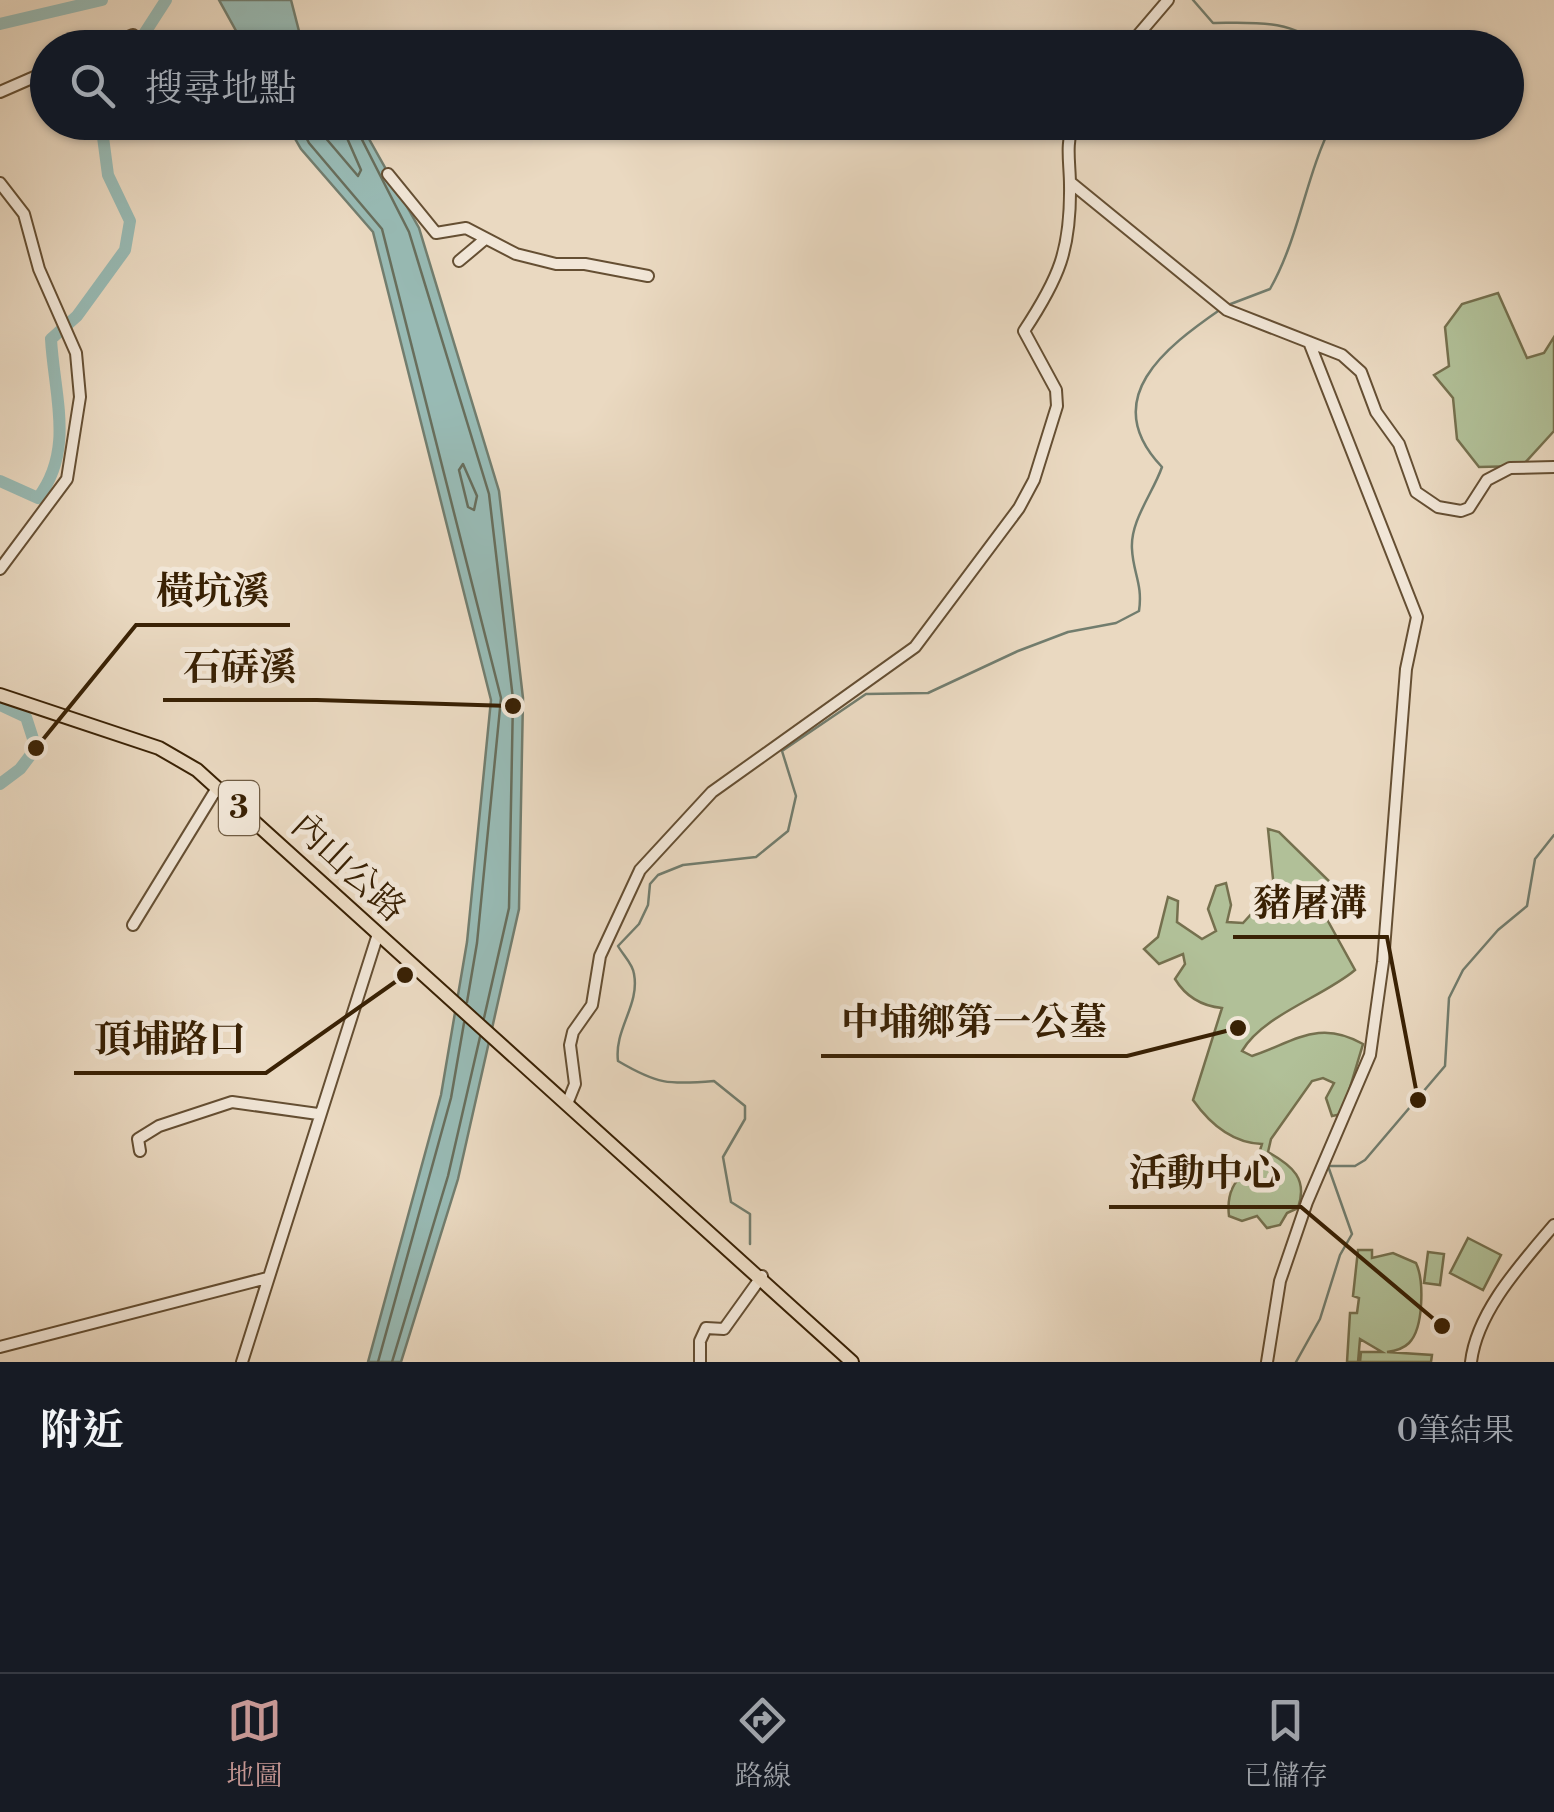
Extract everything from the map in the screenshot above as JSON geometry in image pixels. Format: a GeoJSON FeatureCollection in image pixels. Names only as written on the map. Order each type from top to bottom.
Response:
{"type":"FeatureCollection","features":[{"type":"Feature","properties":{"kind":"main road","name":"內山公路"},"geometry":{"type":"LineString","coordinates":[[0,695],[174,755],[217,788],[567,1104]]}},
{"type":"Feature","properties":{"kind":"main road","name":"3"},"geometry":{"type":"LineString","coordinates":[[567,1104],[762,1276],[852,1362]]}},
{"type":"Feature","properties":{"kind":"main road","name":"3"},"geometry":{"type":"LineString","coordinates":[[836,1348],[862,1362]]}},
{"type":"Feature","properties":{"kind":"street"},"geometry":{"type":"LineString","coordinates":[[1142,30],[1168,0]]}},
{"type":"Feature","properties":{"kind":"street"},"geometry":{"type":"LineString","coordinates":[[0,92],[30,79]]}},
{"type":"Feature","properties":{"kind":"street"},"geometry":{"type":"LineString","coordinates":[[567,1104],[576,1084],[570,1045],[573,1032],[592,1006],[600,956],[640,870],[712,792],[916,647],[972,573],[1034,480],[1057,406],[1056,390],[1024,331],[1060,275],[1070,182],[1070,140]]}},
{"type":"Feature","properties":{"kind":"street"},"geometry":{"type":"LineString","coordinates":[[388,174],[433,232],[466,228],[484,240],[556,264],[585,264],[648,276]]}},
{"type":"Feature","properties":{"kind":"street"},"geometry":{"type":"LineString","coordinates":[[1070,182],[1224,308],[1342,355],[1362,372],[1376,412],[1399,444],[1416,492],[1438,507],[1461,512],[1469,508],[1487,480],[1510,468],[1554,467]]}},
{"type":"Feature","properties":{"kind":"street"},"geometry":{"type":"LineString","coordinates":[[0,183],[24,214],[59,321],[76,353],[80,397],[68,479],[0,569]]}},
{"type":"Feature","properties":{"kind":"street"},"geometry":{"type":"LineString","coordinates":[[459,261],[484,240]]}},
{"type":"Feature","properties":{"kind":"street"},"geometry":{"type":"LineString","coordinates":[[1267,1362],[1285,1265],[1307,1202],[1364,1076],[1374,1036],[1406,669],[1417,617],[1309,342]]}},
{"type":"Feature","properties":{"kind":"street"},"geometry":{"type":"LineString","coordinates":[[133,924],[217,788]]}},
{"type":"Feature","properties":{"kind":"street"},"geometry":{"type":"LineString","coordinates":[[242,1362],[377,936]]}},
{"type":"Feature","properties":{"kind":"street"},"geometry":{"type":"LineString","coordinates":[[140,1151],[138,1139],[158,1126],[232,1102],[318,1114]]}},
{"type":"Feature","properties":{"kind":"street"},"geometry":{"type":"LineString","coordinates":[[1471,1362],[1474,1346],[1506,1286],[1554,1225]]}},
{"type":"Feature","properties":{"kind":"street"},"geometry":{"type":"LineString","coordinates":[[700,1362],[700,1340],[706,1328],[724,1329],[762,1276]]}},
{"type":"Feature","properties":{"kind":"street"},"geometry":{"type":"LineString","coordinates":[[0,1347],[267,1278]]}},
{"type":"Feature","properties":{"kind":"green space"},"geometry":{"type":"Polygon","coordinates":[[[1498,293],[1527,358],[1544,353],[1554,337],[1554,431],[1522,466],[1479,467],[1457,439],[1453,398],[1434,375],[1449,366],[1445,327],[1462,304],[1498,293]]]}},
{"type":"Feature","properties":{"kind":"green space"},"geometry":{"type":"Polygon","coordinates":[[[1268,829],[1279,832],[1331,883],[1313,894],[1355,970],[1264,1027],[1242,1051],[1252,1056],[1320,1033],[1333,1033],[1363,1044],[1342,1114],[1332,1116],[1326,1098],[1334,1083],[1323,1078],[1312,1081],[1271,1139],[1268,1152],[1296,1174],[1301,1198],[1298,1208],[1287,1213],[1280,1225],[1267,1228],[1257,1216],[1242,1221],[1229,1216],[1231,1191],[1254,1162],[1262,1144],[1223,1131],[1193,1100],[1222,1008],[1195,1000],[1179,985],[1175,979],[1185,964],[1183,954],[1159,964],[1144,949],[1158,937],[1168,897],[1178,901],[1177,922],[1202,939],[1216,931],[1208,909],[1216,886],[1226,883],[1231,905],[1227,922],[1243,923],[1274,889],[1268,829]]]}},
{"type":"Feature","properties":{"kind":"green space"},"geometry":{"type":"Polygon","coordinates":[[[1468,1238],[1501,1255],[1483,1290],[1450,1273],[1468,1238]]]}},
{"type":"Feature","properties":{"kind":"green space"},"geometry":{"type":"Polygon","coordinates":[[[1358,1250],[1372,1250],[1372,1258],[1393,1253],[1416,1263],[1421,1292],[1418,1327],[1407,1345],[1387,1352],[1432,1355],[1431,1362],[1360,1362],[1361,1352],[1382,1352],[1360,1339],[1358,1362],[1347,1362],[1350,1313],[1357,1313],[1359,1298],[1353,1296],[1358,1250]]]}},
{"type":"Feature","properties":{"kind":"green space"},"geometry":{"type":"Polygon","coordinates":[[[1428,1252],[1444,1254],[1440,1285],[1424,1283],[1428,1252]]]}},
{"type":"Feature","properties":{"kind":"water"},"geometry":{"type":"Polygon","coordinates":[[[219,0],[291,0],[299,30],[236,30],[219,0]]]}},
{"type":"Feature","properties":{"kind":"water"},"geometry":{"type":"Polygon","coordinates":[[[296,140],[370,140],[419,228],[499,491],[523,698],[519,909],[458,1179],[401,1362],[368,1362],[441,1095],[467,942],[491,700],[373,232],[296,140]]]}},
{"type":"Feature","properties":{"kind":"waterway"},"geometry":{"type":"LineString","coordinates":[[0,24],[102,0]]}},
{"type":"Feature","properties":{"kind":"waterway"},"geometry":{"type":"LineString","coordinates":[[147,30],[166,0]]}},
{"type":"Feature","properties":{"kind":"waterway"},"geometry":{"type":"LineString","coordinates":[[1193,0],[1213,23],[1255,23],[1294,30]]}},
{"type":"Feature","properties":{"kind":"waterway"},"geometry":{"type":"LineString","coordinates":[[0,481],[38,498],[49,479],[56,460],[60,421],[51,339],[77,316],[125,250],[130,221],[108,175],[103,140]]}},
{"type":"Feature","properties":{"kind":"waterway"},"geometry":{"type":"LineString","coordinates":[[1228,305],[1270,289],[1289,248],[1324,140]]}},
{"type":"Feature","properties":{"kind":"waterway"},"geometry":{"type":"LineString","coordinates":[[750,1244],[750,1214],[731,1202],[723,1157],[745,1119],[745,1106],[714,1081],[663,1081],[618,1061],[620,1038],[635,985],[632,967],[618,946],[639,924],[648,905],[650,884],[658,875],[683,865],[756,857],[788,831],[796,796],[782,751],[866,694],[928,693],[1018,651],[1068,632],[1116,623],[1139,611],[1132,539],[1162,467],[1144,442],[1136,419],[1138,397],[1146,377],[1161,358],[1221,309]]}},
{"type":"Feature","properties":{"kind":"waterway"},"geometry":{"type":"LineString","coordinates":[[0,705],[26,717],[36,748],[20,769],[0,784]]}},
{"type":"Feature","properties":{"kind":"waterway"},"geometry":{"type":"LineString","coordinates":[[1296,1362],[1320,1319],[1340,1255],[1352,1234],[1328,1166],[1355,1166],[1365,1160],[1445,1066],[1449,998],[1463,970],[1498,930],[1527,906],[1535,859],[1554,835]]}},
{"type":"Feature","properties":{"kind":"place","name":"石硦溪"},"geometry":{"type":"Point","coordinates":[513,706]}},
{"type":"Feature","properties":{"kind":"place","name":"橫坑溪"},"geometry":{"type":"Point","coordinates":[36,748]}},
{"type":"Feature","properties":{"kind":"place","name":"頂埔路口"},"geometry":{"type":"Point","coordinates":[405,975]}},
{"type":"Feature","properties":{"kind":"place","name":"中埔鄉第一公墓"},"geometry":{"type":"Point","coordinates":[1238,1028]}},
{"type":"Feature","properties":{"kind":"place","name":"豬屠溝"},"geometry":{"type":"Point","coordinates":[1418,1100]}},
{"type":"Feature","properties":{"kind":"place","name":"活動中心"},"geometry":{"type":"Point","coordinates":[1442,1326]}}]}
